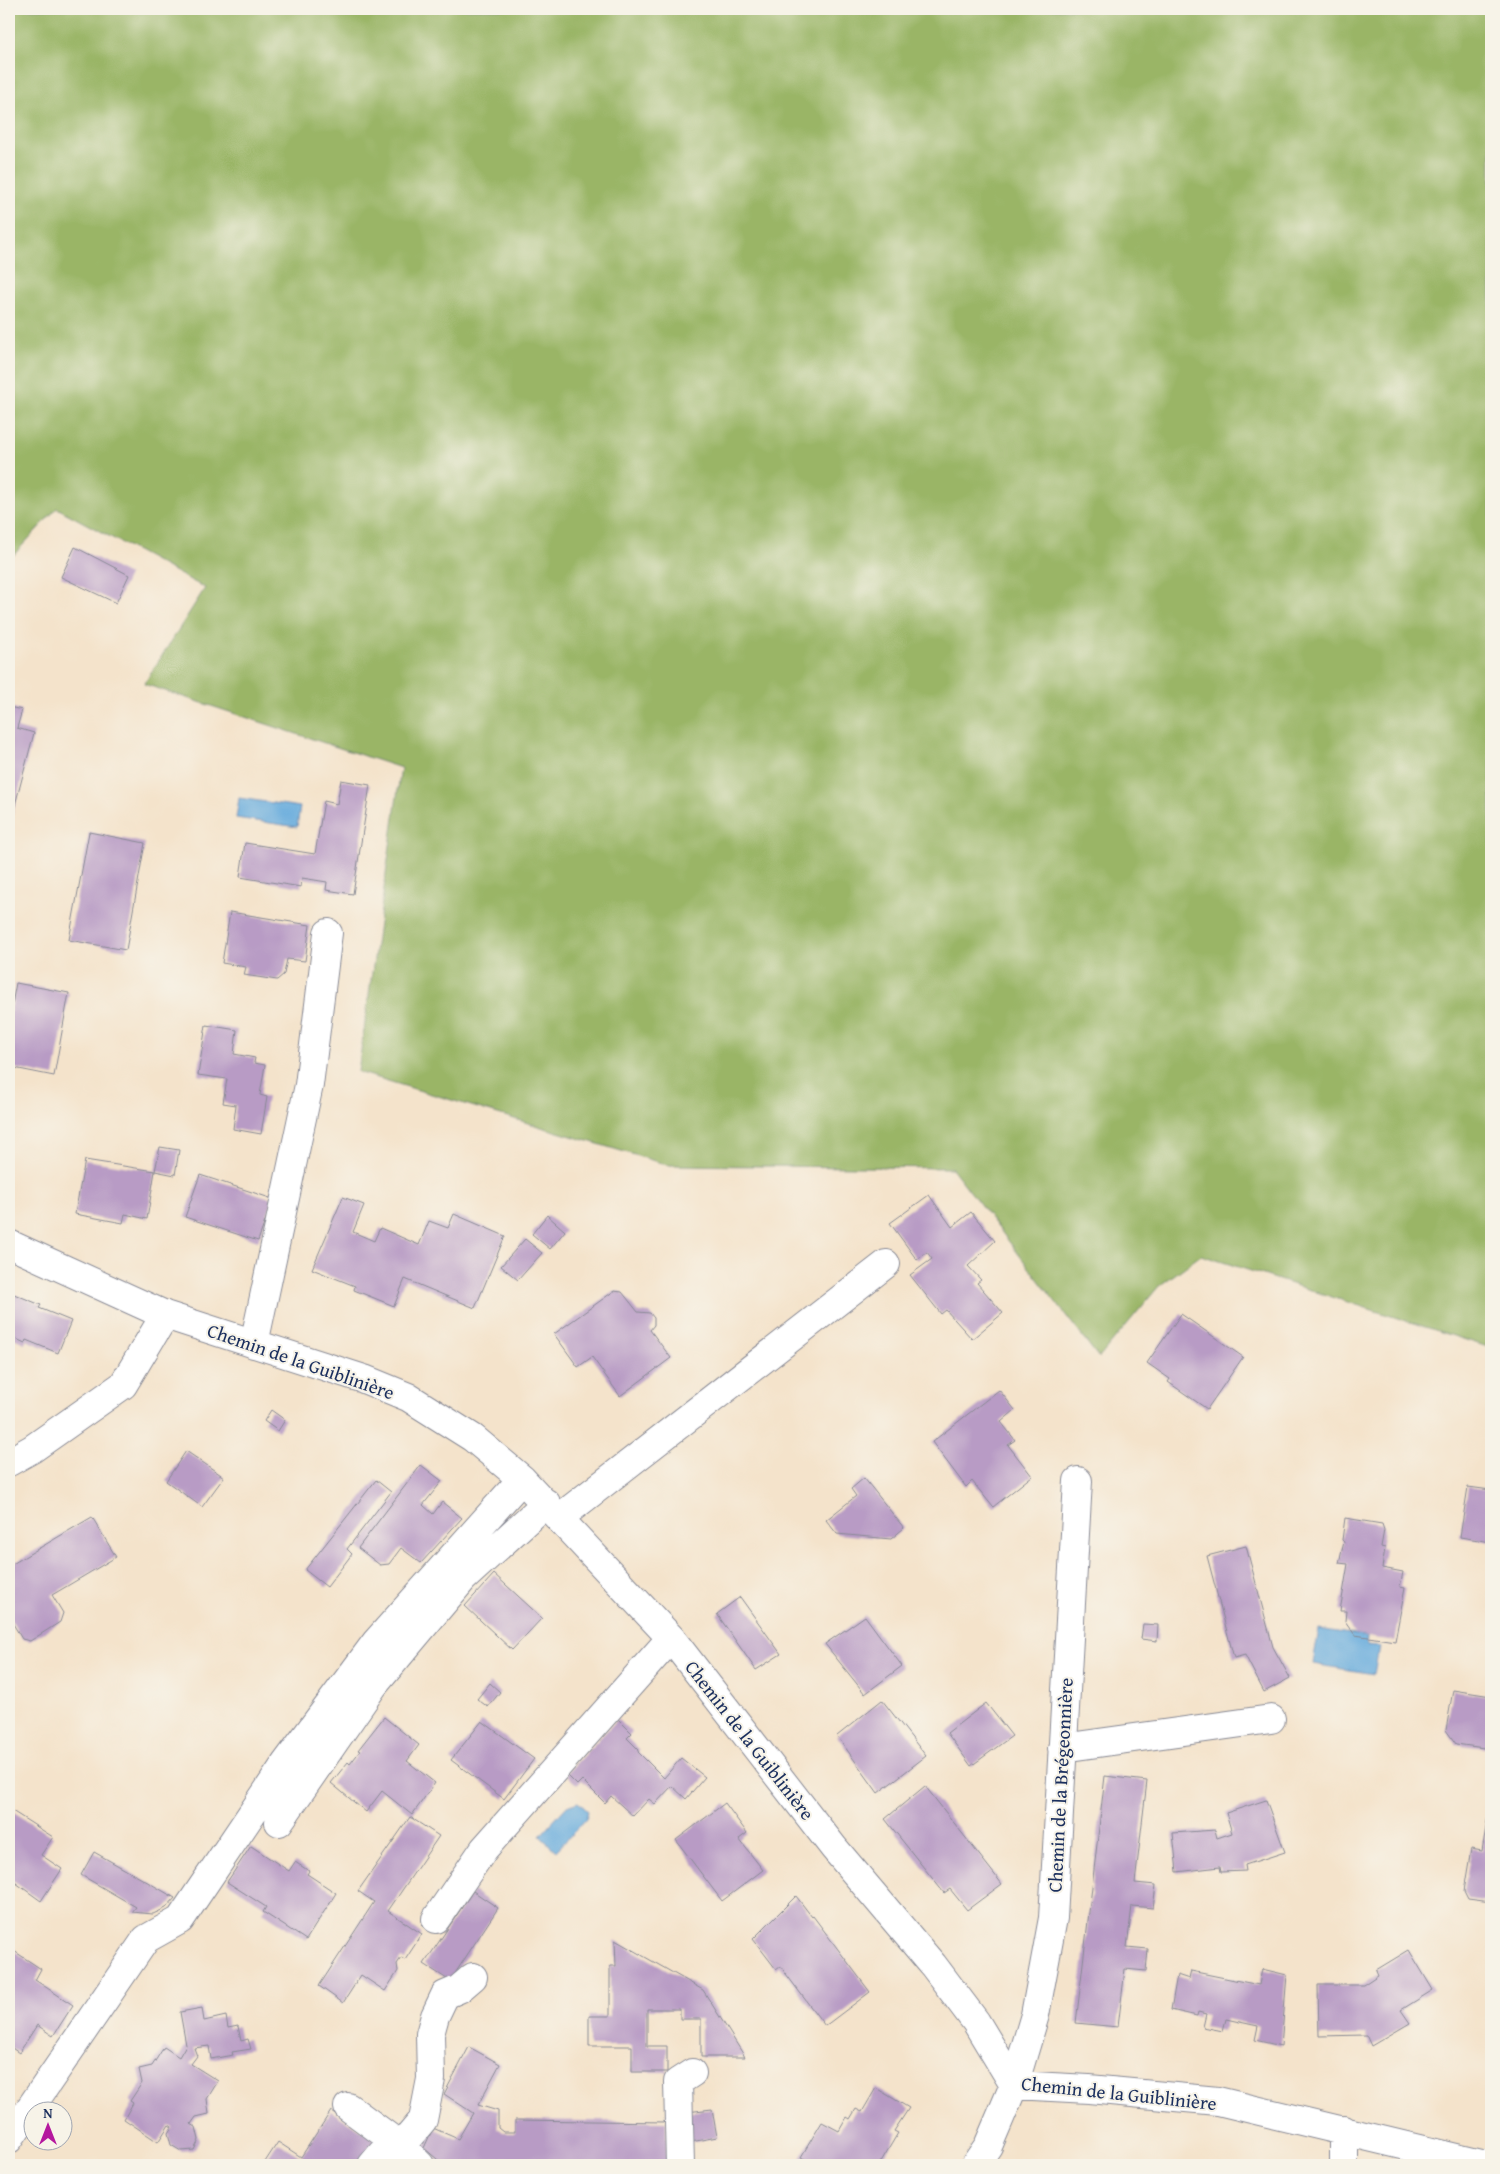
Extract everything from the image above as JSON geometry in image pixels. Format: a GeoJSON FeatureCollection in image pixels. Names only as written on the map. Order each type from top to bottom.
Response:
{"type":"FeatureCollection","features":[{"type":"Feature","properties":{"kind":"street"},"geometry":{"type":"LineString","coordinates":[[254,1344],[309,1086],[328,933]]}},
{"type":"Feature","properties":{"kind":"street","name":"Chemin de la Guiblinière"},"geometry":{"type":"LineString","coordinates":[[9,1244],[165,1315],[364,1379],[408,1398],[473,1438],[522,1479],[671,1638],[834,1848],[933,1965],[976,2022],[1014,2085],[1090,2089],[1218,2101],[1486,2165]]}},
{"type":"Feature","properties":{"kind":"street"},"geometry":{"type":"LineString","coordinates":[[279,1822],[374,1685],[463,1579],[886,1264]]}},
{"type":"Feature","properties":{"kind":"street"},"geometry":{"type":"LineString","coordinates":[[9,1462],[32,1450],[123,1385],[165,1315]]}},
{"type":"Feature","properties":{"kind":"street"},"geometry":{"type":"LineString","coordinates":[[9,2139],[146,1939],[180,1920],[286,1763],[376,1642],[522,1479]]}},
{"type":"Feature","properties":{"kind":"street","name":"Chemin de la Brégeonnière"},"geometry":{"type":"LineString","coordinates":[[975,2165],[988,2146],[1014,2085],[1035,2015],[1053,1918],[1078,1481]]}},
{"type":"Feature","properties":{"kind":"street"},"geometry":{"type":"LineString","coordinates":[[436,1919],[490,1841],[671,1638]]}},
{"type":"Feature","properties":{"kind":"street"},"geometry":{"type":"LineString","coordinates":[[1062,1748],[1271,1719]]}},
{"type":"Feature","properties":{"kind":"street"},"geometry":{"type":"LineString","coordinates":[[372,2165],[382,2153],[401,2146],[423,2120],[432,2079],[430,2034],[435,2016],[445,1996],[459,1989],[473,1977]]}},
{"type":"Feature","properties":{"kind":"street"},"geometry":{"type":"LineString","coordinates":[[680,2165],[678,2082],[692,2073]]}},
{"type":"Feature","properties":{"kind":"street"},"geometry":{"type":"LineString","coordinates":[[348,2107],[401,2146],[420,2165]]}},
{"type":"Feature","properties":{"kind":"street"},"geometry":{"type":"LineString","coordinates":[[1344,2130],[1344,2165]]}},
{"type":"Feature","properties":{"kind":"green space"},"geometry":{"type":"Polygon","coordinates":[[[9,9],[1491,9],[1491,1348],[1201,1255],[1159,1286],[1099,1358],[952,1168],[668,1165],[358,1072],[401,768],[144,684],[205,588],[57,508],[9,560],[9,9]]]}},
{"type":"Feature","properties":{"kind":"water"},"geometry":{"type":"Polygon","coordinates":[[[239,798],[300,807],[297,827],[236,818],[239,798]]]}},
{"type":"Feature","properties":{"kind":"water"},"geometry":{"type":"Polygon","coordinates":[[[1319,1629],[1368,1637],[1367,1646],[1379,1647],[1374,1674],[1313,1664],[1319,1629]]]}},
{"type":"Feature","properties":{"kind":"water"},"geometry":{"type":"Polygon","coordinates":[[[578,1802],[588,1811],[586,1819],[556,1851],[540,1836],[567,1806],[578,1802]]]}},
{"type":"Feature","properties":{"kind":"building"},"geometry":{"type":"Polygon","coordinates":[[[75,547],[129,575],[116,603],[61,577],[75,547]]]}},
{"type":"Feature","properties":{"kind":"building"},"geometry":{"type":"Polygon","coordinates":[[[9,707],[22,710],[17,728],[34,733],[9,828],[9,707]]]}},
{"type":"Feature","properties":{"kind":"building"},"geometry":{"type":"Polygon","coordinates":[[[341,780],[370,785],[353,894],[326,890],[327,882],[302,878],[301,887],[240,877],[245,843],[315,854],[324,801],[337,804],[341,780]]]}},
{"type":"Feature","properties":{"kind":"building"},"geometry":{"type":"Polygon","coordinates":[[[89,832],[145,843],[126,950],[69,940],[89,832]]]}},
{"type":"Feature","properties":{"kind":"building"},"geometry":{"type":"Polygon","coordinates":[[[230,912],[310,925],[305,961],[287,959],[284,974],[277,980],[244,975],[246,967],[222,963],[230,912]]]}},
{"type":"Feature","properties":{"kind":"building"},"geometry":{"type":"Polygon","coordinates":[[[16,983],[69,993],[54,1076],[9,1067],[9,1020],[16,983]]]}},
{"type":"Feature","properties":{"kind":"building"},"geometry":{"type":"Polygon","coordinates":[[[206,1025],[237,1030],[234,1054],[255,1058],[254,1063],[265,1065],[260,1095],[267,1097],[261,1134],[233,1129],[236,1105],[223,1103],[227,1079],[198,1075],[206,1025]]]}},
{"type":"Feature","properties":{"kind":"building"},"geometry":{"type":"Polygon","coordinates":[[[160,1147],[179,1150],[175,1175],[155,1171],[160,1147]]]}},
{"type":"Feature","properties":{"kind":"building"},"geometry":{"type":"Polygon","coordinates":[[[85,1160],[155,1171],[147,1219],[125,1214],[123,1223],[75,1214],[85,1160]]]}},
{"type":"Feature","properties":{"kind":"building"},"geometry":{"type":"Polygon","coordinates":[[[200,1175],[273,1199],[258,1241],[185,1217],[200,1175]]]}},
{"type":"Feature","properties":{"kind":"building"},"geometry":{"type":"Polygon","coordinates":[[[929,1195],[952,1227],[971,1212],[995,1241],[968,1266],[981,1280],[977,1283],[1003,1313],[972,1339],[946,1310],[941,1314],[910,1275],[932,1259],[927,1252],[917,1260],[890,1223],[929,1195]]]}},
{"type":"Feature","properties":{"kind":"building"},"geometry":{"type":"Polygon","coordinates":[[[343,1197],[364,1205],[353,1232],[374,1241],[380,1228],[419,1245],[429,1221],[448,1228],[454,1214],[505,1236],[475,1308],[405,1279],[394,1306],[354,1290],[355,1286],[312,1269],[343,1197]]]}},
{"type":"Feature","properties":{"kind":"building"},"geometry":{"type":"Polygon","coordinates":[[[547,1215],[565,1231],[550,1249],[532,1234],[547,1215]]]}},
{"type":"Feature","properties":{"kind":"building"},"geometry":{"type":"Polygon","coordinates":[[[525,1239],[542,1253],[518,1280],[501,1266],[525,1239]]]}},
{"type":"Feature","properties":{"kind":"building"},"geometry":{"type":"Polygon","coordinates":[[[614,1291],[622,1292],[638,1312],[650,1313],[654,1318],[654,1325],[650,1330],[671,1358],[620,1396],[592,1357],[578,1367],[554,1334],[614,1291]]]}},
{"type":"Feature","properties":{"kind":"building"},"geometry":{"type":"Polygon","coordinates":[[[9,1292],[41,1305],[39,1308],[71,1321],[58,1353],[26,1340],[25,1343],[9,1336],[9,1292]]]}},
{"type":"Feature","properties":{"kind":"building"},"geometry":{"type":"Polygon","coordinates":[[[1181,1314],[1243,1357],[1207,1409],[1168,1382],[1170,1379],[1147,1363],[1181,1314]]]}},
{"type":"Feature","properties":{"kind":"building"},"geometry":{"type":"Polygon","coordinates":[[[999,1390],[1015,1410],[1001,1422],[1015,1440],[1008,1445],[1032,1476],[993,1507],[972,1481],[966,1487],[932,1442],[999,1390]]]}},
{"type":"Feature","properties":{"kind":"building"},"geometry":{"type":"Polygon","coordinates":[[[271,1410],[285,1420],[278,1431],[264,1421],[271,1410]]]}},
{"type":"Feature","properties":{"kind":"building"},"geometry":{"type":"Polygon","coordinates":[[[186,1451],[224,1477],[202,1507],[166,1481],[186,1451]]]}},
{"type":"Feature","properties":{"kind":"building"},"geometry":{"type":"Polygon","coordinates":[[[421,1465],[442,1481],[423,1505],[433,1514],[442,1502],[462,1518],[421,1563],[401,1548],[389,1564],[380,1565],[358,1548],[421,1465]]]}},
{"type":"Feature","properties":{"kind":"building"},"geometry":{"type":"Polygon","coordinates":[[[864,1478],[904,1528],[891,1539],[837,1534],[826,1520],[856,1496],[851,1489],[864,1478]]]}},
{"type":"Feature","properties":{"kind":"building"},"geometry":{"type":"Polygon","coordinates":[[[376,1480],[391,1492],[347,1549],[352,1554],[327,1587],[305,1570],[376,1480]]]}},
{"type":"Feature","properties":{"kind":"building"},"geometry":{"type":"Polygon","coordinates":[[[1468,1487],[1491,1490],[1491,1542],[1460,1537],[1468,1487]]]}},
{"type":"Feature","properties":{"kind":"building"},"geometry":{"type":"Polygon","coordinates":[[[92,1517],[116,1557],[52,1595],[63,1613],[60,1622],[30,1641],[22,1639],[9,1617],[9,1566],[92,1517]]]}},
{"type":"Feature","properties":{"kind":"building"},"geometry":{"type":"Polygon","coordinates":[[[1345,1518],[1382,1524],[1384,1530],[1381,1547],[1385,1548],[1382,1568],[1403,1572],[1400,1587],[1405,1588],[1395,1641],[1355,1635],[1345,1621],[1346,1611],[1340,1611],[1348,1564],[1339,1563],[1344,1542],[1342,1540],[1345,1518]]]}},
{"type":"Feature","properties":{"kind":"building"},"geometry":{"type":"Polygon","coordinates":[[[1246,1546],[1273,1647],[1290,1678],[1264,1692],[1245,1655],[1234,1658],[1207,1556],[1246,1546]]]}},
{"type":"Feature","properties":{"kind":"building"},"geometry":{"type":"Polygon","coordinates":[[[494,1574],[542,1618],[512,1650],[465,1606],[494,1574]]]}},
{"type":"Feature","properties":{"kind":"building"},"geometry":{"type":"Polygon","coordinates":[[[740,1597],[781,1654],[756,1670],[717,1614],[740,1597]]]}},
{"type":"Feature","properties":{"kind":"building"},"geometry":{"type":"Polygon","coordinates":[[[865,1616],[902,1666],[865,1694],[825,1644],[865,1616]]]}},
{"type":"Feature","properties":{"kind":"building"},"geometry":{"type":"Polygon","coordinates":[[[1143,1624],[1158,1625],[1157,1641],[1141,1639],[1143,1624]]]}},
{"type":"Feature","properties":{"kind":"building"},"geometry":{"type":"Polygon","coordinates":[[[490,1683],[500,1692],[488,1707],[477,1699],[490,1683]]]}},
{"type":"Feature","properties":{"kind":"building"},"geometry":{"type":"Polygon","coordinates":[[[1453,1690],[1491,1696],[1491,1749],[1456,1744],[1446,1730],[1453,1690]]]}},
{"type":"Feature","properties":{"kind":"building"},"geometry":{"type":"Polygon","coordinates":[[[882,1700],[926,1756],[878,1793],[837,1736],[882,1700]]]}},
{"type":"Feature","properties":{"kind":"building"},"geometry":{"type":"Polygon","coordinates":[[[986,1703],[1012,1736],[971,1766],[947,1733],[986,1703]]]}},
{"type":"Feature","properties":{"kind":"building"},"geometry":{"type":"Polygon","coordinates":[[[384,1717],[419,1745],[407,1761],[435,1783],[412,1815],[382,1791],[366,1812],[331,1783],[348,1762],[350,1764],[360,1751],[358,1750],[384,1717]]]}},
{"type":"Feature","properties":{"kind":"building"},"geometry":{"type":"Polygon","coordinates":[[[618,1719],[632,1733],[627,1738],[664,1778],[681,1758],[705,1777],[686,1799],[672,1786],[655,1804],[649,1799],[633,1816],[611,1796],[605,1803],[582,1780],[577,1785],[566,1774],[618,1719]]]}},
{"type":"Feature","properties":{"kind":"building"},"geometry":{"type":"Polygon","coordinates":[[[482,1721],[534,1759],[504,1799],[451,1760],[482,1721]]]}},
{"type":"Feature","properties":{"kind":"building"},"geometry":{"type":"Polygon","coordinates":[[[1105,1776],[1147,1781],[1135,1883],[1156,1885],[1153,1908],[1132,1906],[1127,1947],[1148,1949],[1146,1971],[1125,1969],[1118,2027],[1076,2023],[1105,1776]]]}},
{"type":"Feature","properties":{"kind":"building"},"geometry":{"type":"Polygon","coordinates":[[[925,1786],[1002,1884],[967,1910],[950,1889],[944,1893],[885,1819],[925,1786]]]}},
{"type":"Feature","properties":{"kind":"building"},"geometry":{"type":"Polygon","coordinates":[[[1266,1800],[1285,1852],[1245,1865],[1246,1871],[1221,1872],[1220,1867],[1177,1872],[1173,1833],[1215,1830],[1217,1838],[1232,1833],[1226,1813],[1266,1800]]]}},
{"type":"Feature","properties":{"kind":"building"},"geometry":{"type":"Polygon","coordinates":[[[725,1803],[747,1833],[739,1839],[763,1870],[722,1901],[676,1840],[725,1803]]]}},
{"type":"Feature","properties":{"kind":"building"},"geometry":{"type":"Polygon","coordinates":[[[9,1809],[53,1837],[41,1855],[62,1869],[41,1901],[9,1878],[9,1809]]]}},
{"type":"Feature","properties":{"kind":"building"},"geometry":{"type":"Polygon","coordinates":[[[1488,1815],[1491,1815],[1491,1902],[1468,1899],[1464,1891],[1471,1849],[1482,1851],[1488,1815]]]}},
{"type":"Feature","properties":{"kind":"building"},"geometry":{"type":"Polygon","coordinates":[[[410,1817],[439,1836],[388,1911],[422,1934],[405,1960],[401,1958],[397,1964],[398,1971],[385,1991],[361,1975],[343,2003],[319,1986],[374,1902],[358,1891],[410,1817]]]}},
{"type":"Feature","properties":{"kind":"building"},"geometry":{"type":"Polygon","coordinates":[[[251,1846],[289,1871],[295,1862],[309,1871],[307,1874],[336,1893],[306,1940],[263,1912],[266,1907],[227,1882],[251,1846]]]}},
{"type":"Feature","properties":{"kind":"building"},"geometry":{"type":"Polygon","coordinates":[[[94,1852],[175,1898],[166,1908],[153,1914],[132,1912],[136,1907],[81,1875],[94,1852]]]}},
{"type":"Feature","properties":{"kind":"building"},"geometry":{"type":"Polygon","coordinates":[[[473,1891],[498,1908],[450,1981],[424,1964],[473,1891]]]}},
{"type":"Feature","properties":{"kind":"building"},"geometry":{"type":"Polygon","coordinates":[[[796,1896],[870,1992],[825,2026],[780,1966],[776,1969],[753,1939],[796,1896]]]}},
{"type":"Feature","properties":{"kind":"building"},"geometry":{"type":"Polygon","coordinates":[[[615,1940],[703,1990],[745,2057],[701,2057],[701,2019],[680,2019],[680,2009],[647,2009],[647,2046],[667,2046],[667,2072],[632,2072],[632,2046],[589,2046],[589,2016],[610,2016],[610,1966],[616,1966],[615,1940]]]}},
{"type":"Feature","properties":{"kind":"building"},"geometry":{"type":"Polygon","coordinates":[[[1409,1950],[1433,1990],[1401,2010],[1410,2023],[1371,2046],[1366,2035],[1319,2036],[1318,1985],[1363,1985],[1378,1975],[1376,1970],[1409,1950]]]}},
{"type":"Feature","properties":{"kind":"building"},"geometry":{"type":"Polygon","coordinates":[[[14,1951],[41,1969],[35,1980],[73,2005],[53,2036],[37,2025],[19,2053],[9,2046],[9,1958],[14,1951]]]}},
{"type":"Feature","properties":{"kind":"building"},"geometry":{"type":"Polygon","coordinates":[[[1262,1969],[1287,1975],[1281,2046],[1255,2040],[1258,2026],[1226,2019],[1223,2031],[1203,2027],[1206,2014],[1198,2012],[1197,2016],[1171,2010],[1177,1975],[1189,1979],[1191,1971],[1259,1985],[1262,1969]]]}},
{"type":"Feature","properties":{"kind":"building"},"geometry":{"type":"Polygon","coordinates":[[[202,2008],[204,2021],[226,2016],[228,2028],[238,2026],[241,2041],[248,2039],[251,2049],[232,2052],[233,2055],[211,2059],[209,2046],[194,2048],[197,2056],[191,2064],[218,2081],[207,2099],[209,2114],[196,2117],[191,2124],[196,2127],[199,2140],[194,2150],[181,2151],[171,2145],[168,2133],[172,2127],[169,2125],[158,2142],[124,2119],[133,2103],[130,2101],[142,2083],[139,2069],[152,2066],[164,2047],[179,2057],[186,2045],[180,2012],[202,2008]]]}},
{"type":"Feature","properties":{"kind":"building"},"geometry":{"type":"Polygon","coordinates":[[[469,2047],[500,2064],[478,2105],[498,2111],[498,2128],[503,2132],[515,2132],[515,2120],[666,2122],[667,2165],[444,2165],[424,2148],[433,2128],[458,2139],[473,2113],[444,2094],[469,2047]]]}},
{"type":"Feature","properties":{"kind":"building"},"geometry":{"type":"Polygon","coordinates":[[[876,2088],[909,2108],[894,2131],[898,2133],[879,2165],[814,2165],[801,2157],[822,2122],[839,2131],[847,2117],[850,2119],[856,2109],[862,2112],[876,2088]]]}},
{"type":"Feature","properties":{"kind":"building"},"geometry":{"type":"Polygon","coordinates":[[[712,2109],[717,2137],[691,2142],[687,2112],[712,2109]]]}},
{"type":"Feature","properties":{"kind":"building"},"geometry":{"type":"Polygon","coordinates":[[[331,2111],[375,2140],[358,2165],[263,2165],[278,2142],[301,2157],[331,2111]]]}}]}
